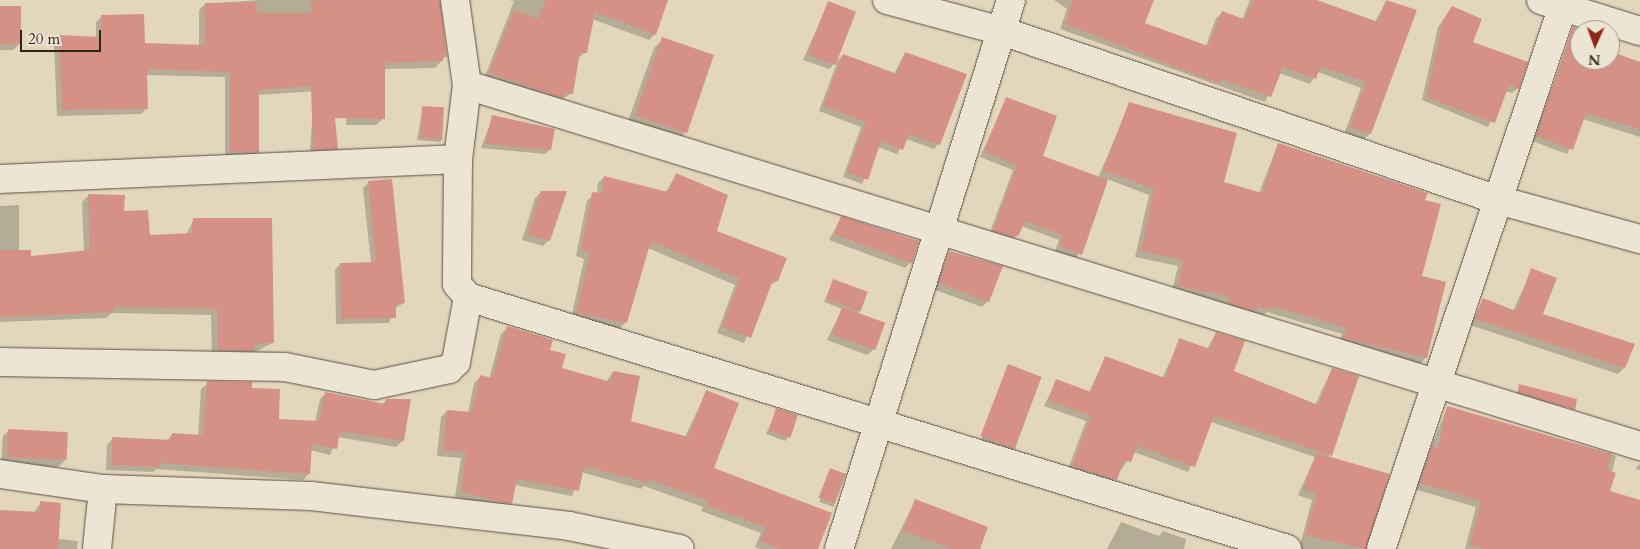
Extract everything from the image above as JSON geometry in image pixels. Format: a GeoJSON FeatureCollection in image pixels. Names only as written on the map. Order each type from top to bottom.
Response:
{"type":"FeatureCollection","features":[{"type":"Feature","properties":{"kind":"street"},"geometry":{"type":"LineString","coordinates":[[455,0],[467,86],[458,159],[457,284],[468,297],[1287,549]]}},
{"type":"Feature","properties":{"kind":"street"},"geometry":{"type":"LineString","coordinates":[[887,0],[1002,31],[1498,200],[1640,239]]}},
{"type":"Feature","properties":{"kind":"street"},"geometry":{"type":"LineString","coordinates":[[839,549],[881,423],[1012,0]]}},
{"type":"Feature","properties":{"kind":"street"},"geometry":{"type":"LineString","coordinates":[[1381,549],[1498,200],[1556,2],[1640,31]]}},
{"type":"Feature","properties":{"kind":"street"},"geometry":{"type":"LineString","coordinates":[[467,86],[1640,446]]}},
{"type":"Feature","properties":{"kind":"street"},"geometry":{"type":"LineString","coordinates":[[0,178],[458,159]]}},
{"type":"Feature","properties":{"kind":"street"},"geometry":{"type":"LineString","coordinates":[[0,362],[285,367],[374,385],[448,369],[456,362],[468,297]]}},
{"type":"Feature","properties":{"kind":"street"},"geometry":{"type":"LineString","coordinates":[[0,474],[104,489],[311,496],[569,526],[680,549]]}},
{"type":"Feature","properties":{"kind":"street"},"geometry":{"type":"LineString","coordinates":[[97,549],[104,489]]}},
{"type":"Feature","properties":{"kind":"building"},"geometry":{"type":"Polygon","coordinates":[[[311,0],[440,0],[447,57],[443,55],[443,61],[385,63],[385,119],[335,118],[338,149],[313,150],[311,86],[259,90],[259,152],[230,152],[230,72],[147,69],[148,109],[62,110],[59,35],[102,37],[101,15],[144,14],[145,43],[205,45],[205,3],[257,2],[257,13],[311,13],[311,0]]]}},
{"type":"Feature","properties":{"kind":"building"},"geometry":{"type":"Polygon","coordinates":[[[546,0],[668,0],[656,35],[595,12],[587,53],[580,52],[573,94],[564,93],[562,98],[489,73],[514,10],[538,19],[546,0]]]}},
{"type":"Feature","properties":{"kind":"building"},"geometry":{"type":"Polygon","coordinates":[[[1073,0],[1154,0],[1145,23],[1208,46],[1222,11],[1244,19],[1254,0],[1317,0],[1378,22],[1386,0],[1417,10],[1371,134],[1350,127],[1366,82],[1321,66],[1316,79],[1283,67],[1271,97],[1221,79],[1219,83],[1065,24],[1073,0]]]}},
{"type":"Feature","properties":{"kind":"building"},"geometry":{"type":"Polygon","coordinates":[[[828,1],[856,12],[836,65],[808,54],[828,1]]]}},
{"type":"Feature","properties":{"kind":"building"},"geometry":{"type":"Polygon","coordinates":[[[0,6],[21,6],[21,44],[0,44],[0,6]]]}},
{"type":"Feature","properties":{"kind":"building"},"geometry":{"type":"Polygon","coordinates":[[[1452,6],[1482,19],[1473,42],[1528,62],[1519,89],[1509,85],[1495,123],[1428,98],[1427,94],[1443,20],[1452,6]]]}},
{"type":"Feature","properties":{"kind":"building"},"geometry":{"type":"Polygon","coordinates":[[[1570,36],[1570,70],[1620,70],[1620,55],[1640,62],[1640,129],[1586,113],[1573,150],[1536,136],[1570,36]]]}},
{"type":"Feature","properties":{"kind":"building"},"geometry":{"type":"Polygon","coordinates":[[[662,37],[714,55],[687,133],[635,115],[662,37]]]}},
{"type":"Feature","properties":{"kind":"building"},"geometry":{"type":"Polygon","coordinates":[[[905,52],[967,74],[940,145],[909,134],[903,150],[881,141],[868,180],[847,172],[866,122],[823,106],[843,54],[897,74],[905,52]]]}},
{"type":"Feature","properties":{"kind":"building"},"geometry":{"type":"Polygon","coordinates":[[[1006,97],[1057,116],[1043,156],[1108,180],[1082,255],[1059,246],[1063,235],[1025,221],[1019,235],[1014,237],[993,231],[1017,165],[984,152],[1006,97]]]}},
{"type":"Feature","properties":{"kind":"building"},"geometry":{"type":"Polygon","coordinates":[[[1129,102],[1237,133],[1224,182],[1262,193],[1278,143],[1428,193],[1425,200],[1441,204],[1422,276],[1446,282],[1427,358],[1343,338],[1347,328],[1272,306],[1271,310],[1258,307],[1256,311],[1227,303],[1230,297],[1178,286],[1183,260],[1141,251],[1154,189],[1103,170],[1129,102]]]}},
{"type":"Feature","properties":{"kind":"building"},"geometry":{"type":"Polygon","coordinates":[[[422,106],[444,107],[442,139],[420,138],[422,106]]]}},
{"type":"Feature","properties":{"kind":"building"},"geometry":{"type":"Polygon","coordinates":[[[492,115],[555,129],[551,150],[485,144],[492,115]]]}},
{"type":"Feature","properties":{"kind":"building"},"geometry":{"type":"Polygon","coordinates":[[[676,173],[728,195],[717,231],[787,258],[778,281],[773,280],[751,338],[722,327],[740,279],[651,241],[627,323],[576,313],[590,253],[581,250],[592,192],[602,193],[604,176],[668,192],[676,173]]]}},
{"type":"Feature","properties":{"kind":"building"},"geometry":{"type":"Polygon","coordinates":[[[392,179],[405,303],[396,304],[396,318],[341,319],[340,263],[376,262],[368,181],[392,179]]]}},
{"type":"Feature","properties":{"kind":"building"},"geometry":{"type":"Polygon","coordinates":[[[541,191],[567,191],[550,241],[527,234],[541,191]]]}},
{"type":"Feature","properties":{"kind":"building"},"geometry":{"type":"Polygon","coordinates":[[[88,194],[125,195],[124,211],[148,210],[150,235],[192,233],[193,218],[272,218],[274,343],[254,344],[254,351],[218,350],[218,309],[114,307],[114,312],[0,317],[0,250],[31,250],[31,256],[90,250],[88,194]]]}},
{"type":"Feature","properties":{"kind":"building"},"geometry":{"type":"Polygon","coordinates":[[[841,216],[919,241],[912,263],[834,234],[841,216]]]}},
{"type":"Feature","properties":{"kind":"building"},"geometry":{"type":"Polygon","coordinates":[[[949,251],[1003,266],[989,302],[939,283],[949,251]]]}},
{"type":"Feature","properties":{"kind":"building"},"geometry":{"type":"Polygon","coordinates":[[[1531,268],[1557,278],[1543,314],[1635,344],[1625,368],[1475,319],[1483,298],[1516,311],[1531,268]]]}},
{"type":"Feature","properties":{"kind":"building"},"geometry":{"type":"Polygon","coordinates":[[[833,279],[868,292],[861,311],[826,299],[833,279]]]}},
{"type":"Feature","properties":{"kind":"building"},"geometry":{"type":"Polygon","coordinates":[[[842,307],[885,323],[875,350],[832,334],[842,307]]]}},
{"type":"Feature","properties":{"kind":"building"},"geometry":{"type":"Polygon","coordinates":[[[507,326],[553,340],[550,350],[566,354],[562,368],[611,382],[613,371],[640,376],[631,421],[688,437],[706,390],[739,403],[714,468],[832,513],[818,549],[780,549],[760,541],[766,527],[706,505],[708,501],[649,479],[648,483],[584,466],[579,491],[517,479],[512,504],[461,492],[466,452],[443,450],[447,410],[472,412],[480,375],[492,378],[507,326]]]}},
{"type":"Feature","properties":{"kind":"building"},"geometry":{"type":"Polygon","coordinates":[[[1216,332],[1245,341],[1234,371],[1318,405],[1332,368],[1359,376],[1332,456],[1214,416],[1195,467],[1137,446],[1131,462],[1124,460],[1117,480],[1072,466],[1091,416],[1048,400],[1056,379],[1091,392],[1105,356],[1165,378],[1179,338],[1210,349],[1216,332]]]}},
{"type":"Feature","properties":{"kind":"building"},"geometry":{"type":"Polygon","coordinates":[[[1008,364],[1042,377],[1014,449],[980,436],[1008,364]]]}},
{"type":"Feature","properties":{"kind":"building"},"geometry":{"type":"Polygon","coordinates":[[[207,381],[252,382],[252,388],[280,389],[279,419],[319,421],[325,392],[385,404],[386,399],[411,399],[404,441],[340,431],[337,449],[312,444],[310,474],[160,463],[160,467],[112,465],[112,437],[171,440],[172,433],[203,435],[207,381]]]}},
{"type":"Feature","properties":{"kind":"building"},"geometry":{"type":"Polygon","coordinates":[[[1519,384],[1577,399],[1575,410],[1518,392],[1519,384]]]}},
{"type":"Feature","properties":{"kind":"building"},"geometry":{"type":"Polygon","coordinates":[[[1447,406],[1612,454],[1607,470],[1616,473],[1610,491],[1640,500],[1640,549],[1486,549],[1470,545],[1481,501],[1420,483],[1432,446],[1438,448],[1447,406]]]}},
{"type":"Feature","properties":{"kind":"building"},"geometry":{"type":"Polygon","coordinates":[[[776,408],[798,415],[790,438],[769,431],[776,408]]]}},
{"type":"Feature","properties":{"kind":"building"},"geometry":{"type":"Polygon","coordinates":[[[8,429],[68,432],[66,460],[7,457],[8,429]]]}},
{"type":"Feature","properties":{"kind":"building"},"geometry":{"type":"Polygon","coordinates":[[[1317,453],[1390,474],[1366,549],[1305,535],[1317,494],[1303,489],[1317,453]]]}},
{"type":"Feature","properties":{"kind":"building"},"geometry":{"type":"Polygon","coordinates":[[[830,468],[846,474],[834,504],[819,498],[830,468]]]}},
{"type":"Feature","properties":{"kind":"building"},"geometry":{"type":"Polygon","coordinates":[[[915,499],[988,527],[980,549],[953,549],[903,531],[915,499]]]}},
{"type":"Feature","properties":{"kind":"building"},"geometry":{"type":"Polygon","coordinates":[[[40,501],[61,503],[58,549],[0,549],[0,510],[40,512],[40,501]]]}}]}
